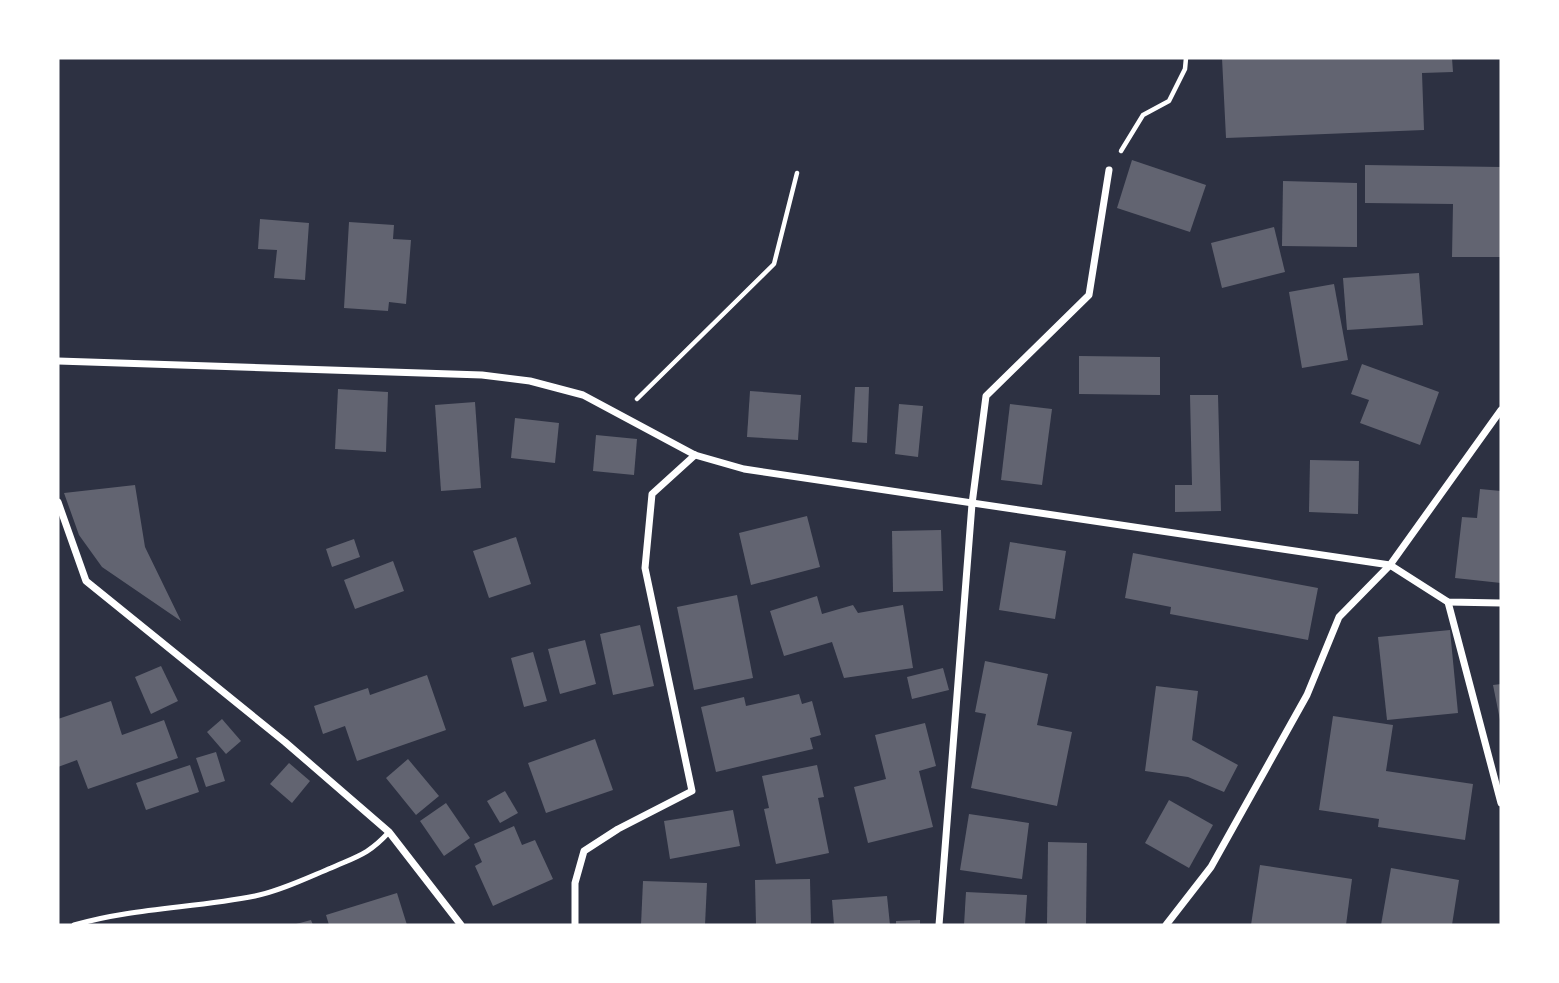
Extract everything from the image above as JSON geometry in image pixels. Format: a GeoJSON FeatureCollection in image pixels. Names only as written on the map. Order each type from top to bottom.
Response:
{"type":"FeatureCollection","features":[{"type":"Feature","properties":{"kind":"street"},"geometry":{"type":"LineString","coordinates":[[939,925],[972,504],[986,396],[1089,295],[1110,170]]}},
{"type":"Feature","properties":{"kind":"street"},"geometry":{"type":"LineString","coordinates":[[58,361],[482,375],[530,381],[583,395],[695,455],[744,469],[1390,565],[1448,602],[1501,603]]}},
{"type":"Feature","properties":{"kind":"street"},"geometry":{"type":"LineString","coordinates":[[1166,925],[1217,856],[1307,695],[1339,617],[1390,565],[1501,410]]}},
{"type":"Feature","properties":{"kind":"street"},"geometry":{"type":"LineString","coordinates":[[575,925],[575,883],[584,851],[618,829],[692,791],[645,568],[652,494],[695,455]]}},
{"type":"Feature","properties":{"kind":"street"},"geometry":{"type":"LineString","coordinates":[[58,502],[86,581],[285,742],[389,832],[461,925]]}},
{"type":"Feature","properties":{"kind":"street"},"geometry":{"type":"LineString","coordinates":[[1448,602],[1501,803]]}},
{"type":"Feature","properties":{"kind":"lane"},"geometry":{"type":"LineString","coordinates":[[74,925],[105,916],[259,896],[373,849],[389,832]]}},
{"type":"Feature","properties":{"kind":"path"},"geometry":{"type":"LineString","coordinates":[[1110,170],[1143,115],[1169,101],[1185,69],[1186,58]]}},
{"type":"Feature","properties":{"kind":"path"},"geometry":{"type":"LineString","coordinates":[[621,415],[774,264],[797,173]]}},
{"type":"Feature","properties":{"kind":"building"},"geometry":{"type":"Polygon","coordinates":[[[1222,58],[1452,58],[1453,72],[1422,73],[1424,130],[1226,138],[1222,58]]]}},
{"type":"Feature","properties":{"kind":"building"},"geometry":{"type":"Polygon","coordinates":[[[1132,160],[1206,185],[1190,232],[1117,208],[1132,160]]]}},
{"type":"Feature","properties":{"kind":"building"},"geometry":{"type":"Polygon","coordinates":[[[1365,165],[1501,167],[1501,257],[1452,257],[1453,204],[1365,203],[1365,165]]]}},
{"type":"Feature","properties":{"kind":"building"},"geometry":{"type":"Polygon","coordinates":[[[1283,181],[1357,183],[1357,247],[1282,246],[1283,181]]]}},
{"type":"Feature","properties":{"kind":"building"},"geometry":{"type":"Polygon","coordinates":[[[260,219],[309,223],[305,280],[274,278],[277,250],[258,249],[260,219]]]}},
{"type":"Feature","properties":{"kind":"building"},"geometry":{"type":"Polygon","coordinates":[[[349,222],[394,225],[393,239],[411,240],[406,304],[389,302],[388,311],[344,308],[349,222]]]}},
{"type":"Feature","properties":{"kind":"building"},"geometry":{"type":"Polygon","coordinates":[[[1274,227],[1285,272],[1222,288],[1211,243],[1274,227]]]}},
{"type":"Feature","properties":{"kind":"building"},"geometry":{"type":"Polygon","coordinates":[[[1419,273],[1423,325],[1347,330],[1343,278],[1419,273]]]}},
{"type":"Feature","properties":{"kind":"building"},"geometry":{"type":"Polygon","coordinates":[[[1334,284],[1348,360],[1302,368],[1289,292],[1334,284]]]}},
{"type":"Feature","properties":{"kind":"building"},"geometry":{"type":"Polygon","coordinates":[[[1079,356],[1160,357],[1160,395],[1079,394],[1079,356]]]}},
{"type":"Feature","properties":{"kind":"building"},"geometry":{"type":"Polygon","coordinates":[[[1362,364],[1439,392],[1420,445],[1360,423],[1369,400],[1351,394],[1362,364]]]}},
{"type":"Feature","properties":{"kind":"building"},"geometry":{"type":"Polygon","coordinates":[[[855,387],[869,387],[867,443],[852,442],[855,387]]]}},
{"type":"Feature","properties":{"kind":"building"},"geometry":{"type":"Polygon","coordinates":[[[338,389],[388,392],[386,452],[335,449],[338,389]]]}},
{"type":"Feature","properties":{"kind":"building"},"geometry":{"type":"Polygon","coordinates":[[[750,391],[801,395],[798,440],[747,437],[750,391]]]}},
{"type":"Feature","properties":{"kind":"building"},"geometry":{"type":"Polygon","coordinates":[[[1190,395],[1218,395],[1221,511],[1175,512],[1175,485],[1192,485],[1190,395]]]}},
{"type":"Feature","properties":{"kind":"building"},"geometry":{"type":"Polygon","coordinates":[[[475,402],[481,488],[441,491],[435,405],[475,402]]]}},
{"type":"Feature","properties":{"kind":"building"},"geometry":{"type":"Polygon","coordinates":[[[899,404],[923,406],[918,457],[895,454],[899,404]]]}},
{"type":"Feature","properties":{"kind":"building"},"geometry":{"type":"Polygon","coordinates":[[[1010,404],[1052,409],[1042,485],[1001,480],[1010,404]]]}},
{"type":"Feature","properties":{"kind":"building"},"geometry":{"type":"Polygon","coordinates":[[[515,418],[559,423],[555,463],[511,458],[515,418]]]}},
{"type":"Feature","properties":{"kind":"building"},"geometry":{"type":"Polygon","coordinates":[[[596,435],[637,439],[634,475],[593,471],[596,435]]]}},
{"type":"Feature","properties":{"kind":"building"},"geometry":{"type":"Polygon","coordinates":[[[1310,460],[1359,461],[1358,514],[1309,512],[1310,460]]]}},
{"type":"Feature","properties":{"kind":"building"},"geometry":{"type":"Polygon","coordinates":[[[135,485],[145,547],[181,621],[102,567],[79,535],[64,493],[135,485]]]}},
{"type":"Feature","properties":{"kind":"building"},"geometry":{"type":"Polygon","coordinates":[[[1480,489],[1501,491],[1501,583],[1455,578],[1462,517],[1477,518],[1480,489]]]}},
{"type":"Feature","properties":{"kind":"building"},"geometry":{"type":"Polygon","coordinates":[[[807,516],[820,567],[751,585],[739,533],[807,516]]]}},
{"type":"Feature","properties":{"kind":"building"},"geometry":{"type":"Polygon","coordinates":[[[941,530],[943,591],[893,592],[892,531],[941,530]]]}},
{"type":"Feature","properties":{"kind":"building"},"geometry":{"type":"Polygon","coordinates":[[[516,537],[531,584],[489,598],[473,551],[516,537]]]}},
{"type":"Feature","properties":{"kind":"building"},"geometry":{"type":"Polygon","coordinates":[[[354,539],[360,557],[332,567],[326,549],[354,539]]]}},
{"type":"Feature","properties":{"kind":"building"},"geometry":{"type":"Polygon","coordinates":[[[1010,542],[1066,551],[1055,619],[999,610],[1010,542]]]}},
{"type":"Feature","properties":{"kind":"building"},"geometry":{"type":"Polygon","coordinates":[[[1133,553],[1318,588],[1308,640],[1170,614],[1171,607],[1125,598],[1133,553]]]}},
{"type":"Feature","properties":{"kind":"building"},"geometry":{"type":"Polygon","coordinates":[[[393,561],[404,591],[355,609],[344,580],[393,561]]]}},
{"type":"Feature","properties":{"kind":"building"},"geometry":{"type":"Polygon","coordinates":[[[737,595],[753,678],[694,690],[677,607],[737,595]]]}},
{"type":"Feature","properties":{"kind":"building"},"geometry":{"type":"Polygon","coordinates":[[[817,596],[822,614],[853,605],[858,613],[903,605],[913,668],[844,678],[832,642],[784,656],[770,611],[817,596]]]}},
{"type":"Feature","properties":{"kind":"building"},"geometry":{"type":"Polygon","coordinates":[[[640,625],[654,686],[613,695],[600,634],[640,625]]]}},
{"type":"Feature","properties":{"kind":"building"},"geometry":{"type":"Polygon","coordinates":[[[1450,630],[1458,713],[1387,720],[1378,637],[1450,630]]]}},
{"type":"Feature","properties":{"kind":"building"},"geometry":{"type":"Polygon","coordinates":[[[585,640],[596,684],[560,694],[548,649],[585,640]]]}},
{"type":"Feature","properties":{"kind":"building"},"geometry":{"type":"Polygon","coordinates":[[[533,652],[547,701],[524,707],[511,658],[533,652]]]}},
{"type":"Feature","properties":{"kind":"building"},"geometry":{"type":"Polygon","coordinates":[[[985,661],[1048,674],[1037,725],[1072,732],[1057,806],[971,788],[986,714],[975,712],[985,661]]]}},
{"type":"Feature","properties":{"kind":"building"},"geometry":{"type":"Polygon","coordinates":[[[161,666],[178,701],[151,714],[135,677],[161,666]]]}},
{"type":"Feature","properties":{"kind":"building"},"geometry":{"type":"Polygon","coordinates":[[[943,668],[949,690],[912,699],[907,677],[943,668]]]}},
{"type":"Feature","properties":{"kind":"building"},"geometry":{"type":"Polygon","coordinates":[[[427,675],[446,730],[357,761],[345,726],[323,734],[314,706],[368,688],[370,695],[427,675]]]}},
{"type":"Feature","properties":{"kind":"building"},"geometry":{"type":"Polygon","coordinates":[[[1501,684],[1501,720],[1500,720],[1493,685],[1501,684]]]}},
{"type":"Feature","properties":{"kind":"building"},"geometry":{"type":"Polygon","coordinates":[[[1156,686],[1198,691],[1192,740],[1238,765],[1224,792],[1188,777],[1145,771],[1156,686]]]}},
{"type":"Feature","properties":{"kind":"building"},"geometry":{"type":"Polygon","coordinates":[[[799,694],[802,704],[812,701],[821,735],[810,738],[813,749],[716,772],[701,707],[744,697],[746,706],[799,694]]]}},
{"type":"Feature","properties":{"kind":"building"},"geometry":{"type":"Polygon","coordinates":[[[111,701],[122,735],[164,720],[178,758],[88,789],[77,760],[58,767],[58,719],[111,701]]]}},
{"type":"Feature","properties":{"kind":"building"},"geometry":{"type":"Polygon","coordinates":[[[1333,716],[1393,725],[1386,771],[1473,784],[1465,840],[1378,827],[1379,819],[1319,810],[1333,716]]]}},
{"type":"Feature","properties":{"kind":"building"},"geometry":{"type":"Polygon","coordinates":[[[222,719],[241,741],[226,754],[207,732],[222,719]]]}},
{"type":"Feature","properties":{"kind":"building"},"geometry":{"type":"Polygon","coordinates":[[[925,723],[936,766],[919,771],[933,827],[868,843],[854,787],[886,779],[875,735],[925,723]]]}},
{"type":"Feature","properties":{"kind":"building"},"geometry":{"type":"Polygon","coordinates":[[[595,739],[613,790],[546,813],[528,763],[595,739]]]}},
{"type":"Feature","properties":{"kind":"building"},"geometry":{"type":"Polygon","coordinates":[[[216,752],[225,781],[206,787],[196,758],[216,752]]]}},
{"type":"Feature","properties":{"kind":"building"},"geometry":{"type":"Polygon","coordinates":[[[408,759],[439,796],[416,815],[386,778],[408,759]]]}},
{"type":"Feature","properties":{"kind":"building"},"geometry":{"type":"Polygon","coordinates":[[[289,763],[310,781],[292,803],[270,784],[289,763]]]}},
{"type":"Feature","properties":{"kind":"building"},"geometry":{"type":"Polygon","coordinates":[[[190,765],[199,792],[146,810],[136,783],[190,765]]]}},
{"type":"Feature","properties":{"kind":"building"},"geometry":{"type":"Polygon","coordinates":[[[817,765],[824,797],[818,798],[829,853],[776,864],[764,809],[769,808],[762,776],[817,765]]]}},
{"type":"Feature","properties":{"kind":"building"},"geometry":{"type":"Polygon","coordinates":[[[505,791],[518,813],[500,823],[487,801],[505,791]]]}},
{"type":"Feature","properties":{"kind":"building"},"geometry":{"type":"Polygon","coordinates":[[[1169,800],[1213,825],[1189,868],[1145,843],[1169,800]]]}},
{"type":"Feature","properties":{"kind":"building"},"geometry":{"type":"Polygon","coordinates":[[[446,803],[470,838],[444,856],[420,821],[446,803]]]}},
{"type":"Feature","properties":{"kind":"building"},"geometry":{"type":"Polygon","coordinates":[[[733,810],[740,846],[670,859],[664,821],[733,810]]]}},
{"type":"Feature","properties":{"kind":"building"},"geometry":{"type":"Polygon","coordinates":[[[969,814],[1029,823],[1022,879],[960,870],[969,814]]]}},
{"type":"Feature","properties":{"kind":"building"},"geometry":{"type":"Polygon","coordinates":[[[514,826],[522,845],[535,840],[553,879],[493,906],[475,866],[482,862],[474,844],[514,826]]]}},
{"type":"Feature","properties":{"kind":"building"},"geometry":{"type":"Polygon","coordinates":[[[1048,842],[1087,843],[1086,925],[1047,925],[1048,842]]]}},
{"type":"Feature","properties":{"kind":"building"},"geometry":{"type":"Polygon","coordinates":[[[1260,865],[1352,879],[1346,925],[1251,925],[1260,865]]]}},
{"type":"Feature","properties":{"kind":"building"},"geometry":{"type":"Polygon","coordinates":[[[1391,868],[1459,880],[1452,925],[1381,925],[1391,868]]]}},
{"type":"Feature","properties":{"kind":"building"},"geometry":{"type":"Polygon","coordinates":[[[810,879],[811,925],[756,925],[755,880],[810,879]]]}},
{"type":"Feature","properties":{"kind":"building"},"geometry":{"type":"Polygon","coordinates":[[[643,881],[707,883],[705,925],[641,925],[643,881]]]}},
{"type":"Feature","properties":{"kind":"building"},"geometry":{"type":"Polygon","coordinates":[[[966,892],[1027,895],[1025,925],[964,925],[966,892]]]}},
{"type":"Feature","properties":{"kind":"building"},"geometry":{"type":"Polygon","coordinates":[[[397,893],[407,925],[329,925],[326,915],[397,893]]]}},
{"type":"Feature","properties":{"kind":"building"},"geometry":{"type":"Polygon","coordinates":[[[887,896],[890,925],[834,925],[832,900],[887,896]]]}},
{"type":"Feature","properties":{"kind":"building"},"geometry":{"type":"Polygon","coordinates":[[[311,920],[313,925],[296,925],[296,924],[311,920]]]}},
{"type":"Feature","properties":{"kind":"building"},"geometry":{"type":"Polygon","coordinates":[[[920,920],[920,925],[896,925],[896,921],[920,920]]]}}]}
